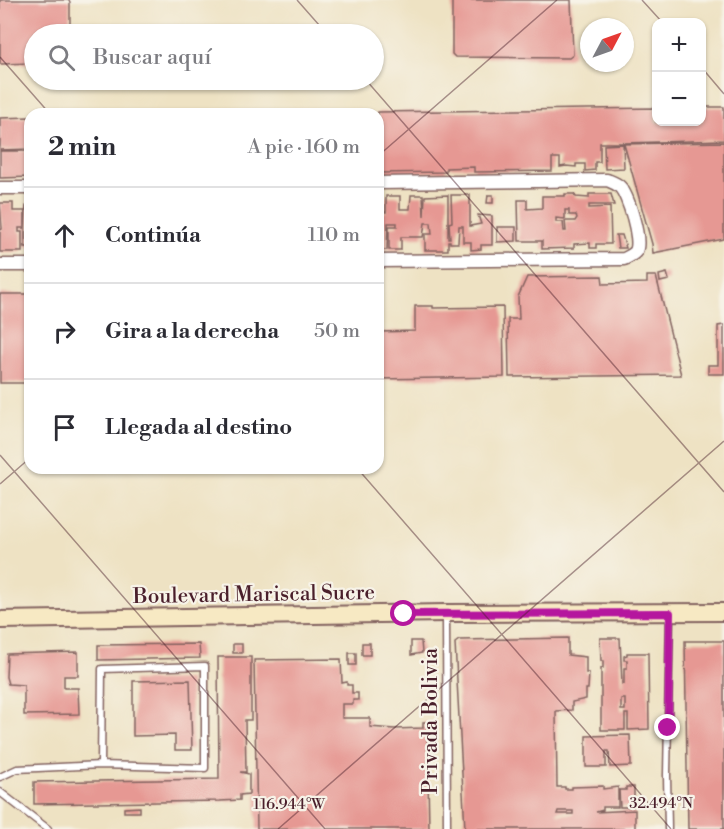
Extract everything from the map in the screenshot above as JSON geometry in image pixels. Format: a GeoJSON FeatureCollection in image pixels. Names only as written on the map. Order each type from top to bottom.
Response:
{"type":"FeatureCollection","features":[{"type":"Feature","properties":{"kind":"street"},"geometry":{"type":"LineString","coordinates":[[384,183],[607,180],[621,187],[627,197],[637,238],[637,248],[634,253],[624,259],[384,261]]}},
{"type":"Feature","properties":{"kind":"street"},"geometry":{"type":"LineString","coordinates":[[0,188],[24,188]]}},
{"type":"Feature","properties":{"kind":"street"},"geometry":{"type":"LineString","coordinates":[[0,265],[24,265]]}},
{"type":"Feature","properties":{"kind":"street","name":"Boulevard Mariscal Sucre"},"geometry":{"type":"LineString","coordinates":[[0,620],[446,613],[724,612]]}},
{"type":"Feature","properties":{"kind":"lane","name":"Privada Bolivia"},"geometry":{"type":"LineString","coordinates":[[446,613],[447,829]]}},
{"type":"Feature","properties":{"kind":"lane"},"geometry":{"type":"LineString","coordinates":[[668,829],[670,613]]}},
{"type":"Feature","properties":{"kind":"lane"},"geometry":{"type":"LineString","coordinates":[[0,777],[17,769],[101,765],[205,768],[205,666],[102,669],[101,765]]}},
{"type":"Feature","properties":{"kind":"lane"},"geometry":{"type":"LineString","coordinates":[[0,792],[48,829]]}},
{"type":"Feature","properties":{"kind":"building"},"geometry":{"type":"Polygon","coordinates":[[[0,0],[68,0],[70,2],[70,24],[24,24],[24,63],[0,64],[0,0]]]}},
{"type":"Feature","properties":{"kind":"building"},"geometry":{"type":"Polygon","coordinates":[[[452,0],[571,0],[573,55],[569,58],[455,57],[452,54],[452,0]]]}},
{"type":"Feature","properties":{"kind":"building"},"geometry":{"type":"Polygon","coordinates":[[[706,107],[724,107],[724,140],[600,143],[600,162],[595,162],[595,170],[585,171],[585,164],[576,164],[576,167],[560,167],[560,158],[552,158],[552,171],[474,172],[474,167],[446,168],[446,172],[384,173],[384,112],[652,108],[652,126],[706,126],[706,107]]]}},
{"type":"Feature","properties":{"kind":"building"},"geometry":{"type":"Polygon","coordinates":[[[24,117],[24,149],[0,150],[0,118],[24,117]]]}},
{"type":"Feature","properties":{"kind":"building"},"geometry":{"type":"Polygon","coordinates":[[[724,142],[724,239],[653,253],[624,144],[724,142]]]}},
{"type":"Feature","properties":{"kind":"building"},"geometry":{"type":"Polygon","coordinates":[[[623,144],[624,168],[605,169],[604,145],[623,144]]]}},
{"type":"Feature","properties":{"kind":"building"},"geometry":{"type":"Polygon","coordinates":[[[0,151],[24,151],[24,177],[0,178],[0,151]]]}},
{"type":"Feature","properties":{"kind":"building"},"geometry":{"type":"Polygon","coordinates":[[[565,194],[574,194],[576,197],[589,198],[589,194],[611,194],[614,205],[589,205],[589,208],[610,207],[611,244],[596,244],[596,248],[590,248],[590,243],[574,244],[574,248],[542,249],[542,241],[519,241],[518,200],[527,200],[527,209],[542,208],[542,196],[565,196],[565,194]],[[565,210],[565,219],[556,218],[556,222],[563,222],[564,231],[566,231],[565,221],[575,221],[577,218],[576,215],[569,215],[569,210],[565,210]]]}},
{"type":"Feature","properties":{"kind":"building"},"geometry":{"type":"Polygon","coordinates":[[[411,195],[423,195],[424,216],[425,196],[448,195],[448,238],[450,238],[451,195],[470,195],[470,226],[481,224],[478,215],[492,216],[492,245],[481,245],[481,249],[471,250],[471,242],[463,242],[463,226],[459,226],[458,243],[448,241],[448,250],[425,250],[425,234],[432,234],[431,223],[425,223],[423,237],[401,237],[401,250],[389,250],[389,226],[397,226],[397,223],[388,223],[387,250],[384,250],[386,196],[400,196],[400,209],[410,209],[411,195]]]}},
{"type":"Feature","properties":{"kind":"building"},"geometry":{"type":"Polygon","coordinates":[[[488,195],[493,195],[493,203],[487,203],[488,195]]]}},
{"type":"Feature","properties":{"kind":"building"},"geometry":{"type":"Polygon","coordinates":[[[0,203],[13,203],[13,211],[24,211],[24,228],[19,228],[19,232],[22,232],[22,252],[0,252],[0,230],[2,229],[0,203]]]}},
{"type":"Feature","properties":{"kind":"building"},"geometry":{"type":"Polygon","coordinates":[[[497,227],[516,227],[516,241],[497,242],[497,227]]]}},
{"type":"Feature","properties":{"kind":"building"},"geometry":{"type":"Polygon","coordinates":[[[616,235],[622,235],[626,248],[618,248],[616,235]]]}},
{"type":"Feature","properties":{"kind":"building"},"geometry":{"type":"Polygon","coordinates":[[[667,273],[669,280],[660,282],[659,275],[667,273]]]}},
{"type":"Feature","properties":{"kind":"building"},"geometry":{"type":"Polygon","coordinates":[[[602,276],[603,284],[647,283],[647,276],[656,276],[681,375],[509,377],[508,319],[519,319],[518,297],[527,277],[602,276]]]}},
{"type":"Feature","properties":{"kind":"building"},"geometry":{"type":"Polygon","coordinates":[[[0,294],[24,294],[24,383],[0,383],[0,294]]]}},
{"type":"Feature","properties":{"kind":"building"},"geometry":{"type":"Polygon","coordinates":[[[415,306],[503,307],[504,377],[384,379],[384,332],[415,331],[415,306]]]}},
{"type":"Feature","properties":{"kind":"building"},"geometry":{"type":"Polygon","coordinates":[[[724,325],[724,374],[708,374],[708,365],[718,365],[718,326],[724,325]]]}},
{"type":"Feature","properties":{"kind":"building"},"geometry":{"type":"Polygon","coordinates":[[[568,638],[568,655],[586,657],[586,673],[589,673],[586,699],[572,702],[572,710],[556,711],[557,787],[572,789],[572,787],[603,786],[603,789],[618,787],[618,807],[603,807],[603,810],[596,812],[635,810],[635,829],[465,829],[455,643],[459,640],[568,638]],[[558,811],[557,814],[573,814],[573,811],[558,811]]]}},
{"type":"Feature","properties":{"kind":"building"},"geometry":{"type":"Polygon","coordinates":[[[600,638],[620,638],[622,684],[624,684],[624,668],[627,668],[627,660],[624,660],[624,656],[627,653],[648,653],[649,729],[628,730],[628,714],[625,714],[625,730],[601,730],[603,661],[601,661],[600,638]],[[621,699],[621,710],[625,710],[625,699],[621,699]]]}},
{"type":"Feature","properties":{"kind":"building"},"geometry":{"type":"Polygon","coordinates":[[[411,641],[421,641],[422,653],[411,655],[411,641]]]}},
{"type":"Feature","properties":{"kind":"building"},"geometry":{"type":"Polygon","coordinates":[[[685,641],[724,641],[724,829],[688,829],[685,641]]]}},
{"type":"Feature","properties":{"kind":"building"},"geometry":{"type":"Polygon","coordinates":[[[362,643],[370,643],[370,655],[362,655],[362,643]]]}},
{"type":"Feature","properties":{"kind":"building"},"geometry":{"type":"Polygon","coordinates":[[[199,644],[200,658],[98,660],[98,645],[199,644]]]}},
{"type":"Feature","properties":{"kind":"building"},"geometry":{"type":"Polygon","coordinates":[[[233,644],[242,644],[242,653],[233,653],[233,644]]]}},
{"type":"Feature","properties":{"kind":"building"},"geometry":{"type":"Polygon","coordinates":[[[78,652],[78,676],[64,676],[64,688],[78,688],[79,714],[24,715],[24,685],[8,684],[7,654],[78,652]]]}},
{"type":"Feature","properties":{"kind":"building"},"geometry":{"type":"Polygon","coordinates":[[[349,653],[356,653],[356,665],[349,665],[349,653]]]}},
{"type":"Feature","properties":{"kind":"building"},"geometry":{"type":"Polygon","coordinates":[[[218,657],[251,657],[251,720],[245,720],[246,772],[240,772],[249,774],[249,794],[240,795],[240,800],[220,801],[34,804],[34,782],[219,779],[218,657]]]}},
{"type":"Feature","properties":{"kind":"building"},"geometry":{"type":"Polygon","coordinates":[[[341,659],[342,683],[347,682],[347,685],[352,685],[352,693],[358,693],[358,700],[353,700],[353,704],[342,704],[342,718],[370,718],[370,727],[394,729],[423,728],[423,722],[427,722],[429,829],[257,829],[254,660],[341,659]]]}},
{"type":"Feature","properties":{"kind":"building"},"geometry":{"type":"Polygon","coordinates":[[[190,680],[192,750],[175,750],[175,735],[133,736],[133,681],[190,680]]]}},
{"type":"Feature","properties":{"kind":"building"},"geometry":{"type":"Polygon","coordinates":[[[630,735],[631,766],[610,767],[609,751],[606,751],[606,767],[586,767],[586,736],[630,735]]]}},
{"type":"Feature","properties":{"kind":"building"},"geometry":{"type":"Polygon","coordinates":[[[626,787],[634,787],[634,807],[620,807],[619,790],[626,790],[626,787]]]}},
{"type":"Feature","properties":{"kind":"building"},"geometry":{"type":"Polygon","coordinates":[[[140,807],[140,812],[124,812],[124,808],[140,807]]]}},
{"type":"Feature","properties":{"kind":"route"},"geometry":{"type":"LineString","coordinates":[[404,614],[670,613],[668,728]]}}]}
